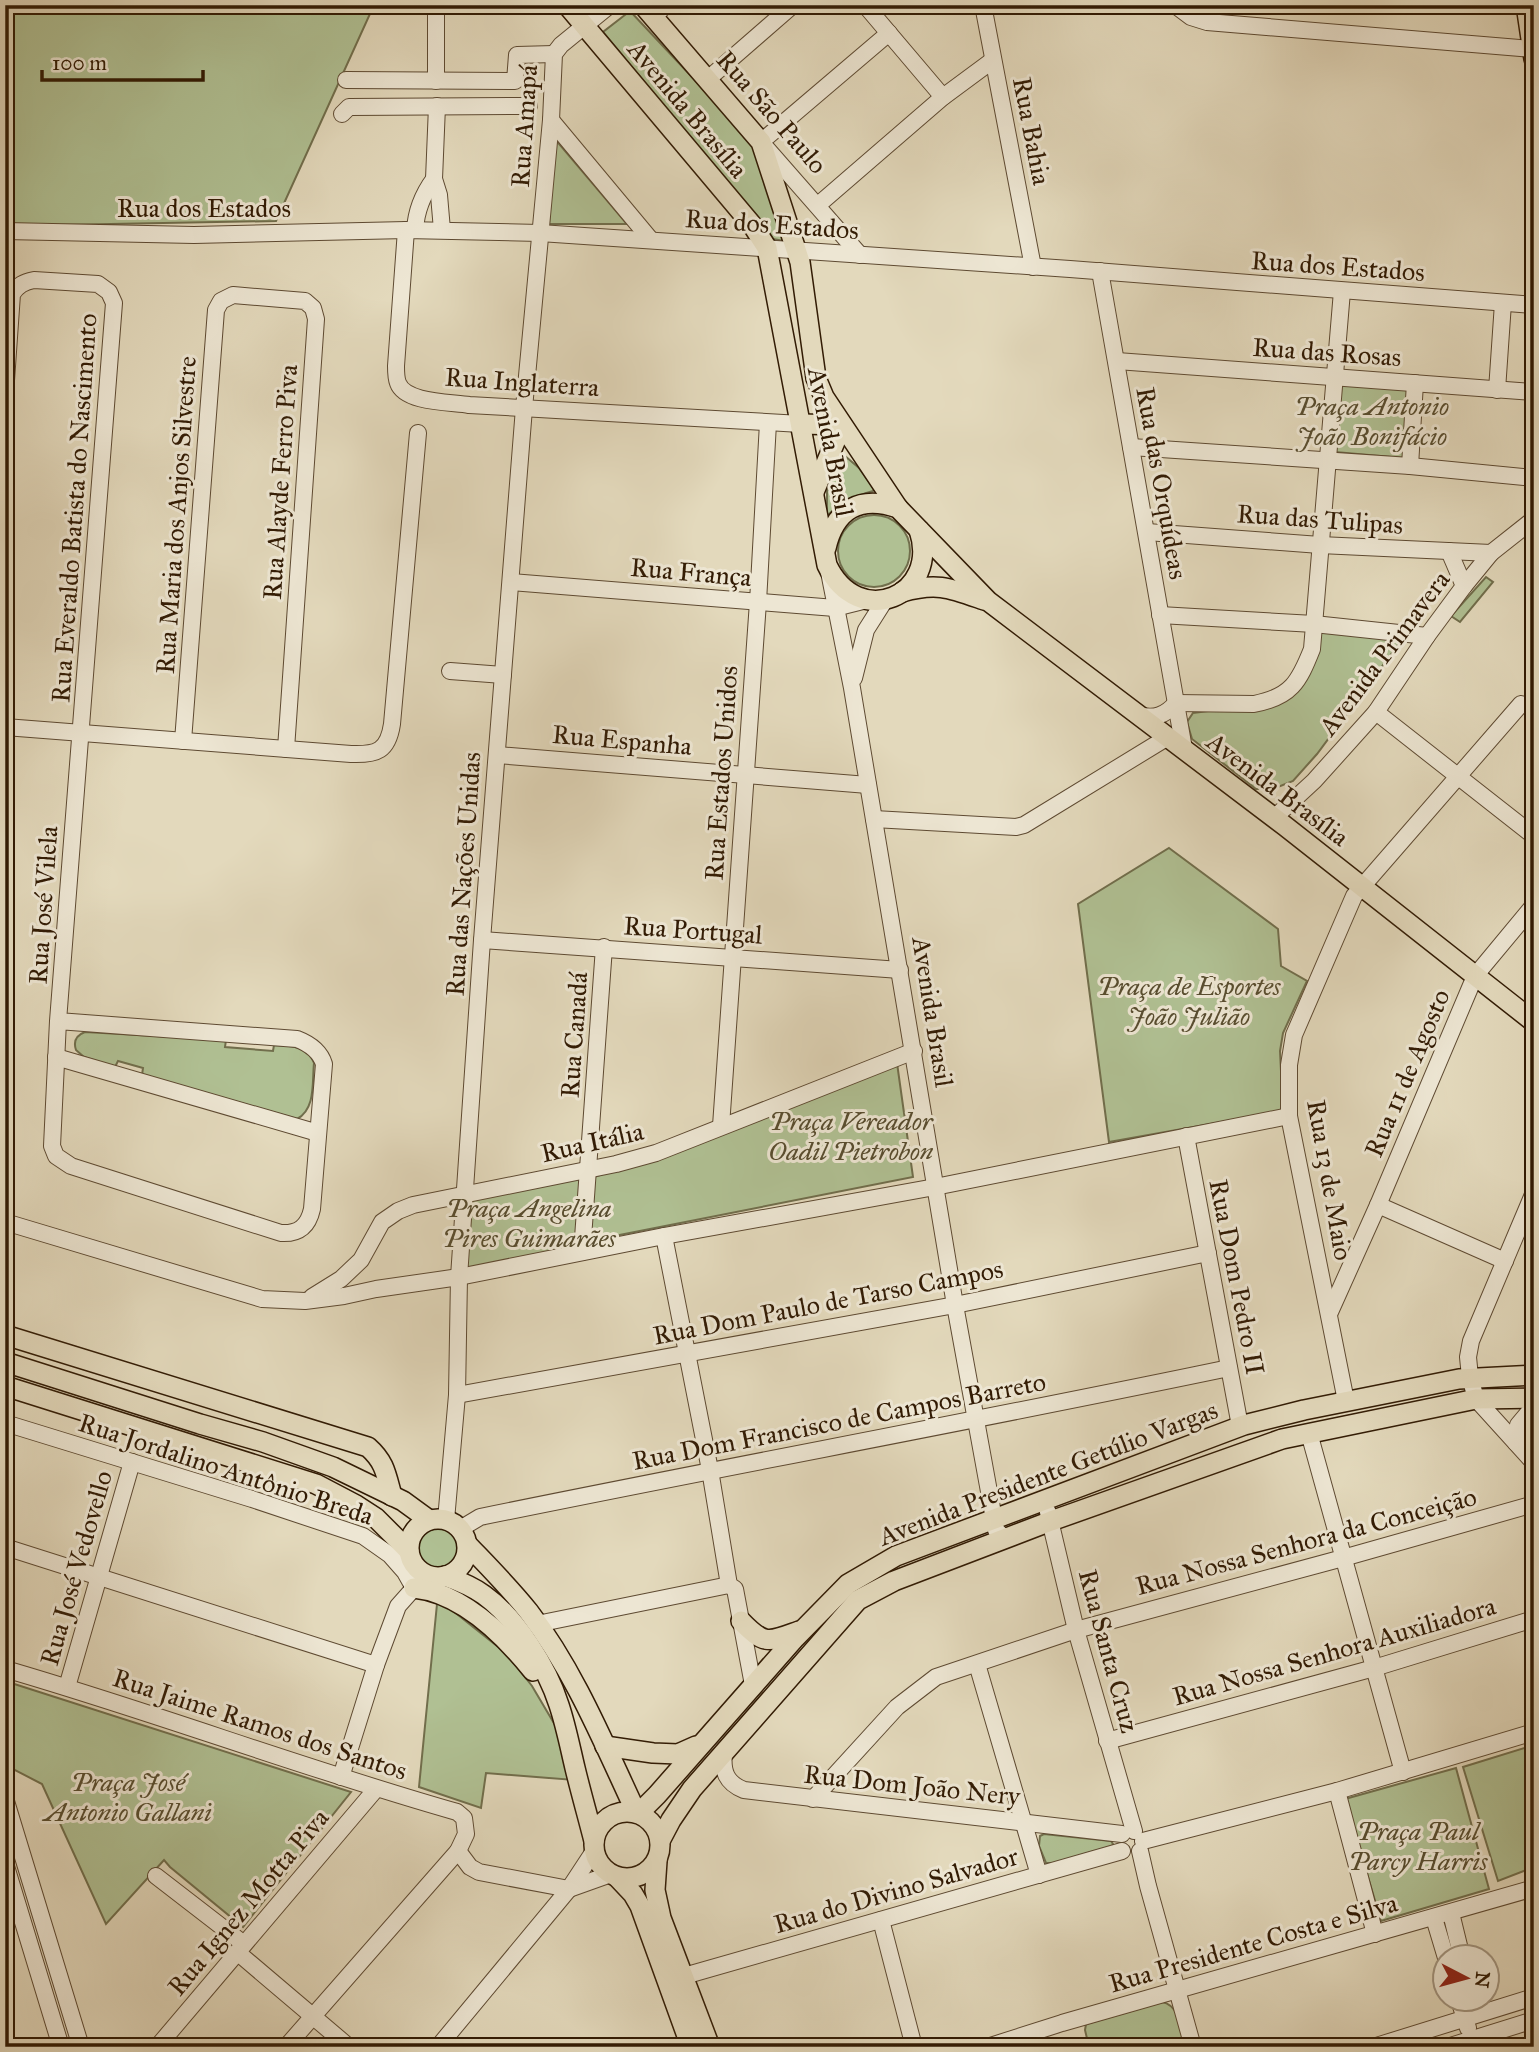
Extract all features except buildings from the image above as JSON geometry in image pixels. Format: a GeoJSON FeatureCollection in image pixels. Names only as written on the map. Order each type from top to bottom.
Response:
{"type":"FeatureCollection","features":[{"type":"Feature","properties":{"kind":"main road","name":"Avenida Brasília"},"geometry":{"type":"LineString","coordinates":[[566,5],[752,226],[767,248]]}},
{"type":"Feature","properties":{"kind":"main road"},"geometry":{"type":"LineString","coordinates":[[1526,5],[1533,54]]}},
{"type":"Feature","properties":{"kind":"main road","name":"Rua São Paulo"},"geometry":{"type":"LineString","coordinates":[[654,9],[761,142]]}},
{"type":"Feature","properties":{"kind":"main road","name":"Avenida Brasília"},"geometry":{"type":"LineString","coordinates":[[761,142],[800,262],[817,378],[824,397],[898,508]]}},
{"type":"Feature","properties":{"kind":"main road","name":"Avenida Brasil"},"geometry":{"type":"LineString","coordinates":[[767,248],[826,557]]}},
{"type":"Feature","properties":{"kind":"main road"},"geometry":{"type":"LineString","coordinates":[[801,424],[842,425],[814,493]]}},
{"type":"Feature","properties":{"kind":"main road"},"geometry":{"type":"LineString","coordinates":[[867,502],[883,503],[898,508],[919,530],[923,541],[922,564],[911,585],[885,597],[854,596],[842,589],[833,578],[826,557],[829,532],[838,518],[851,508],[867,502]]}},
{"type":"Feature","properties":{"kind":"main road","name":"Avenida Brasília"},"geometry":{"type":"LineString","coordinates":[[919,530],[988,601],[1274,818],[1534,1021]]}},
{"type":"Feature","properties":{"kind":"main road","name":"Avenida Brasília"},"geometry":{"type":"LineString","coordinates":[[885,597],[922,586],[943,587],[988,601]]}},
{"type":"Feature","properties":{"kind":"main road"},"geometry":{"type":"LineString","coordinates":[[5,1335],[368,1447],[379,1456],[384,1465],[392,1496]]}},
{"type":"Feature","properties":{"kind":"main road"},"geometry":{"type":"LineString","coordinates":[[5,1362],[263,1442],[333,1467],[450,1528],[537,1624],[571,1678],[637,1812]]}},
{"type":"Feature","properties":{"kind":"main road","name":"Avenida Presidente Getúlio Vargas"},"geometry":{"type":"LineString","coordinates":[[637,1812],[657,1795],[753,1685],[848,1584],[896,1556],[1240,1426],[1304,1409],[1470,1377],[1534,1375]]}},
{"type":"Feature","properties":{"kind":"main road"},"geometry":{"type":"LineString","coordinates":[[5,1386],[316,1484],[356,1504],[376,1518],[410,1568],[439,1592],[469,1609],[510,1645],[559,1704]]}},
{"type":"Feature","properties":{"kind":"main road","name":"Avenida Presidente Getúlio Vargas"},"geometry":{"type":"LineString","coordinates":[[661,1839],[680,1805],[858,1600],[902,1577],[1051,1521],[1301,1434],[1476,1399],[1534,1398]]}},
{"type":"Feature","properties":{"kind":"main road"},"geometry":{"type":"LineString","coordinates":[[1301,1434],[1304,1409]]}},
{"type":"Feature","properties":{"kind":"main road"},"geometry":{"type":"LineString","coordinates":[[1278,1416],[1301,1434]]}},
{"type":"Feature","properties":{"kind":"main road"},"geometry":{"type":"LineString","coordinates":[[1150,1461],[1158,1483]]}},
{"type":"Feature","properties":{"kind":"main road"},"geometry":{"type":"LineString","coordinates":[[410,1568],[411,1535],[422,1523],[450,1528],[466,1555],[454,1571],[441,1576]]}},
{"type":"Feature","properties":{"kind":"main road"},"geometry":{"type":"LineString","coordinates":[[896,1556],[902,1577]]}},
{"type":"Feature","properties":{"kind":"main road"},"geometry":{"type":"LineString","coordinates":[[410,1568],[427,1575],[463,1583],[482,1593],[512,1622],[538,1660],[559,1704],[594,1846],[603,1868],[633,1894],[640,1906],[691,2047]]}},
{"type":"Feature","properties":{"kind":"main road"},"geometry":{"type":"LineString","coordinates":[[741,1622],[758,1637],[771,1641],[804,1629]]}},
{"type":"Feature","properties":{"kind":"main road"},"geometry":{"type":"LineString","coordinates":[[752,1722],[753,1685]]}},
{"type":"Feature","properties":{"kind":"main road"},"geometry":{"type":"LineString","coordinates":[[735,1705],[752,1722]]}},
{"type":"Feature","properties":{"kind":"main road"},"geometry":{"type":"LineString","coordinates":[[605,1746],[653,1754],[678,1754],[700,1744]]}},
{"type":"Feature","properties":{"kind":"main road"},"geometry":{"type":"LineString","coordinates":[[594,1846],[597,1830],[613,1814],[637,1812],[657,1828],[661,1839],[655,1877],[657,1902],[710,2047]]}},
{"type":"Feature","properties":{"kind":"main road"},"geometry":{"type":"LineString","coordinates":[[614,1876],[629,1879],[640,1876],[650,1870],[657,1861]]}},
{"type":"Feature","properties":{"kind":"street"},"geometry":{"type":"LineString","coordinates":[[436,5],[436,80]]}},
{"type":"Feature","properties":{"kind":"street","name":"Rua Amapá"},"geometry":{"type":"LineString","coordinates":[[540,233],[551,120],[554,54],[561,45],[610,5]]}},
{"type":"Feature","properties":{"kind":"street"},"geometry":{"type":"LineString","coordinates":[[708,79],[793,5]]}},
{"type":"Feature","properties":{"kind":"street"},"geometry":{"type":"LineString","coordinates":[[865,5],[943,97]]}},
{"type":"Feature","properties":{"kind":"street"},"geometry":{"type":"LineString","coordinates":[[972,5],[986,22]]}},
{"type":"Feature","properties":{"kind":"street","name":"Rua Bahia"},"geometry":{"type":"LineString","coordinates":[[983,5],[1032,267]]}},
{"type":"Feature","properties":{"kind":"street"},"geometry":{"type":"LineString","coordinates":[[1175,5],[1191,17],[1207,22],[1533,54]]}},
{"type":"Feature","properties":{"kind":"street"},"geometry":{"type":"LineString","coordinates":[[761,142],[889,33]]}},
{"type":"Feature","properties":{"kind":"street"},"geometry":{"type":"LineString","coordinates":[[346,80],[514,81],[518,54],[554,54]]}},
{"type":"Feature","properties":{"kind":"street"},"geometry":{"type":"LineString","coordinates":[[818,205],[943,97],[993,60]]}},
{"type":"Feature","properties":{"kind":"street"},"geometry":{"type":"LineString","coordinates":[[437,106],[434,179],[439,195],[442,230]]}},
{"type":"Feature","properties":{"kind":"street"},"geometry":{"type":"LineString","coordinates":[[342,114],[349,107],[529,106]]}},
{"type":"Feature","properties":{"kind":"street"},"geometry":{"type":"LineString","coordinates":[[551,120],[651,240]]}},
{"type":"Feature","properties":{"kind":"street","name":"Rua São Paulo"},"geometry":{"type":"LineString","coordinates":[[761,142],[860,255]]}},
{"type":"Feature","properties":{"kind":"street"},"geometry":{"type":"LineString","coordinates":[[410,230],[422,199],[434,179]]}},
{"type":"Feature","properties":{"kind":"street","name":"Rua dos Estados"},"geometry":{"type":"LineString","coordinates":[[5,231],[194,235],[410,230],[540,233],[1100,271],[1534,305]]}},
{"type":"Feature","properties":{"kind":"street","name":"Rua Inglaterra"},"geometry":{"type":"LineString","coordinates":[[410,230],[396,366],[398,383],[404,393],[417,398],[470,405],[801,424]]}},
{"type":"Feature","properties":{"kind":"street","name":"Rua das Nações Unidas"},"geometry":{"type":"LineString","coordinates":[[450,1528],[457,1395],[459,1277],[482,940],[540,233]]}},
{"type":"Feature","properties":{"kind":"street","name":"Rua das Orquídeas"},"geometry":{"type":"LineString","coordinates":[[1100,271],[1184,749]]}},
{"type":"Feature","properties":{"kind":"street","name":"Rua Everaldo Batista do Nascimento"},"geometry":{"type":"LineString","coordinates":[[5,395],[12,294],[17,287],[34,279],[98,284],[109,292],[114,303],[81,732]]}},
{"type":"Feature","properties":{"kind":"street"},"geometry":{"type":"LineString","coordinates":[[1138,715],[1150,718],[1160,715],[1169,711],[1176,703],[1254,704],[1277,698],[1298,682],[1312,649],[1342,291]]}},
{"type":"Feature","properties":{"kind":"street","name":"Rua Alayde Ferro Piva"},"geometry":{"type":"LineString","coordinates":[[227,297],[233,295],[305,301],[313,308],[316,319],[286,749]]}},
{"type":"Feature","properties":{"kind":"street","name":"Rua Maria dos Anjos Silvestre"},"geometry":{"type":"LineString","coordinates":[[183,741],[216,310],[227,297]]}},
{"type":"Feature","properties":{"kind":"street"},"geometry":{"type":"LineString","coordinates":[[1497,390],[1503,303]]}},
{"type":"Feature","properties":{"kind":"street","name":"Rua das Rosas"},"geometry":{"type":"LineString","coordinates":[[1117,361],[1534,392]]}},
{"type":"Feature","properties":{"kind":"street"},"geometry":{"type":"LineString","coordinates":[[1410,466],[1415,383]]}},
{"type":"Feature","properties":{"kind":"street","name":"Rua Estados Unidos"},"geometry":{"type":"LineString","coordinates":[[721,1126],[768,423]]}},
{"type":"Feature","properties":{"kind":"street"},"geometry":{"type":"LineString","coordinates":[[5,727],[351,754],[375,753],[384,747],[390,735],[418,433]]}},
{"type":"Feature","properties":{"kind":"street"},"geometry":{"type":"LineString","coordinates":[[1131,447],[1410,466],[1533,478]]}},
{"type":"Feature","properties":{"kind":"street","name":"Avenida Primavera"},"geometry":{"type":"LineString","coordinates":[[1274,818],[1314,781],[1376,712],[1427,636],[1491,553],[1534,519]]}},
{"type":"Feature","properties":{"kind":"street","name":"Rua das Tulipas"},"geometry":{"type":"LineString","coordinates":[[1147,532],[1320,545],[1491,553]]}},
{"type":"Feature","properties":{"kind":"street"},"geometry":{"type":"LineString","coordinates":[[1449,551],[1464,586]]}},
{"type":"Feature","properties":{"kind":"street","name":"Avenida Brasil"},"geometry":{"type":"LineString","coordinates":[[826,557],[852,688],[955,1305],[994,1519]]}},
{"type":"Feature","properties":{"kind":"street","name":"Rua França"},"geometry":{"type":"LineString","coordinates":[[511,582],[835,608],[885,597]]}},
{"type":"Feature","properties":{"kind":"street","name":"Avenida Brasil"},"geometry":{"type":"LineString","coordinates":[[852,688],[866,629],[885,597]]}},
{"type":"Feature","properties":{"kind":"street"},"geometry":{"type":"LineString","coordinates":[[1160,615],[1314,624],[1427,636]]}},
{"type":"Feature","properties":{"kind":"street"},"geometry":{"type":"LineString","coordinates":[[450,671],[503,675]]}},
{"type":"Feature","properties":{"kind":"street","name":"Rua 13 de Maio"},"geometry":{"type":"LineString","coordinates":[[1346,1401],[1289,1116],[1289,1065],[1294,1035],[1354,897],[1521,704]]}},
{"type":"Feature","properties":{"kind":"street"},"geometry":{"type":"LineString","coordinates":[[1376,712],[1534,836]]}},
{"type":"Feature","properties":{"kind":"street","name":"Rua José Vilela"},"geometry":{"type":"LineString","coordinates":[[81,732],[58,1021],[52,1146],[55,1156],[63,1163],[281,1233],[294,1233],[302,1229],[311,1215],[318,1133]]}},
{"type":"Feature","properties":{"kind":"street"},"geometry":{"type":"LineString","coordinates":[[874,819],[1016,827],[1024,825],[1168,737]]}},
{"type":"Feature","properties":{"kind":"street","name":"Rua Espanha"},"geometry":{"type":"LineString","coordinates":[[497,754],[868,785]]}},
{"type":"Feature","properties":{"kind":"street","name":"Rua 11 de Agosto"},"geometry":{"type":"LineString","coordinates":[[1330,1312],[1475,976],[1534,905]]}},
{"type":"Feature","properties":{"kind":"street","name":"Rua Portugal"},"geometry":{"type":"LineString","coordinates":[[482,940],[900,970]]}},
{"type":"Feature","properties":{"kind":"street","name":"Rua Canadá"},"geometry":{"type":"LineString","coordinates":[[582,1252],[604,947]]}},
{"type":"Feature","properties":{"kind":"street"},"geometry":{"type":"LineString","coordinates":[[56,1058],[318,1133],[324,1064],[321,1056],[308,1043],[298,1039],[58,1021]]}},
{"type":"Feature","properties":{"kind":"street","name":"Rua Itália"},"geometry":{"type":"LineString","coordinates":[[305,1301],[341,1279],[361,1260],[383,1222],[413,1205],[589,1170],[656,1153],[914,1051]]}},
{"type":"Feature","properties":{"kind":"street"},"geometry":{"type":"LineString","coordinates":[[5,1222],[262,1299],[305,1301],[459,1277],[664,1236],[935,1187],[1289,1116]]}},
{"type":"Feature","properties":{"kind":"street","name":"Rua Dom Pedro II"},"geometry":{"type":"LineString","coordinates":[[1186,1136],[1240,1426]]}},
{"type":"Feature","properties":{"kind":"street"},"geometry":{"type":"LineString","coordinates":[[1534,1192],[1471,1341],[1468,1357],[1476,1399],[1534,1463]]}},
{"type":"Feature","properties":{"kind":"street"},"geometry":{"type":"LineString","coordinates":[[1378,1205],[1505,1261]]}},
{"type":"Feature","properties":{"kind":"street"},"geometry":{"type":"LineString","coordinates":[[664,1236],[710,1470],[729,1585]]}},
{"type":"Feature","properties":{"kind":"street","name":"Rua Dom Paulo de Tarso Campos"},"geometry":{"type":"LineString","coordinates":[[457,1395],[955,1305],[1208,1253]]}},
{"type":"Feature","properties":{"kind":"street"},"geometry":{"type":"LineString","coordinates":[[361,1260],[364,1276],[376,1289]]}},
{"type":"Feature","properties":{"kind":"street","name":"Rua Dom Francisco de Campos Barreto"},"geometry":{"type":"LineString","coordinates":[[450,1528],[480,1517],[1229,1368]]}},
{"type":"Feature","properties":{"kind":"street"},"geometry":{"type":"LineString","coordinates":[[1516,1443],[1518,1425],[1534,1406]]}},
{"type":"Feature","properties":{"kind":"street","name":"Rua Jordalino Antônio Breda"},"geometry":{"type":"LineString","coordinates":[[5,1423],[363,1536],[410,1568]]}},
{"type":"Feature","properties":{"kind":"street"},"geometry":{"type":"LineString","coordinates":[[1301,1434],[1343,1558],[1403,1772]]}},
{"type":"Feature","properties":{"kind":"street","name":"Rua José Vedovello"},"geometry":{"type":"LineString","coordinates":[[67,1687],[132,1462]]}},
{"type":"Feature","properties":{"kind":"street","name":"Rua Santa Cruz"},"geometry":{"type":"LineString","coordinates":[[1040,1502],[1048,1510],[1051,1521],[1076,1630],[1128,1815],[1131,1842]]}},
{"type":"Feature","properties":{"kind":"street","name":"Rua Nossa Senhora da Conceição"},"geometry":{"type":"LineString","coordinates":[[814,1799],[897,1707],[936,1677],[1076,1630],[1534,1503]]}},
{"type":"Feature","properties":{"kind":"street"},"geometry":{"type":"LineString","coordinates":[[994,1519],[996,1530],[1002,1536],[1014,1536]]}},
{"type":"Feature","properties":{"kind":"street"},"geometry":{"type":"LineString","coordinates":[[5,1547],[376,1665]]}},
{"type":"Feature","properties":{"kind":"street"},"geometry":{"type":"LineString","coordinates":[[341,1777],[410,1568]]}},
{"type":"Feature","properties":{"kind":"street"},"geometry":{"type":"LineString","coordinates":[[537,1624],[729,1585],[735,1589],[753,1685]]}},
{"type":"Feature","properties":{"kind":"street","name":"Rua Nossa Senhora Auxiliadora"},"geometry":{"type":"LineString","coordinates":[[1107,1741],[1374,1668],[1534,1619]]}},
{"type":"Feature","properties":{"kind":"street"},"geometry":{"type":"LineString","coordinates":[[977,1664],[1039,1875]]}},
{"type":"Feature","properties":{"kind":"street","name":"Rua Jaime Ramos dos Santos"},"geometry":{"type":"LineString","coordinates":[[5,1669],[376,1789],[457,1812],[464,1818],[466,1834],[458,1851],[286,2047]]}},
{"type":"Feature","properties":{"kind":"street","name":"Rua do Divino Salvador"},"geometry":{"type":"LineString","coordinates":[[684,1976],[1039,1875],[1131,1842],[1337,1791],[1534,1732]]}},
{"type":"Feature","properties":{"kind":"street","name":"Rua Dom João Nery"},"geometry":{"type":"LineString","coordinates":[[724,1753],[724,1772],[728,1780],[735,1787],[755,1792],[1022,1822],[1131,1842]]}},
{"type":"Feature","properties":{"kind":"street","name":"Rua Ignez Motta Piva"},"geometry":{"type":"LineString","coordinates":[[158,2046],[376,1789]]}},
{"type":"Feature","properties":{"kind":"street"},"geometry":{"type":"LineString","coordinates":[[1337,1791],[1375,1934]]}},
{"type":"Feature","properties":{"kind":"street"},"geometry":{"type":"LineString","coordinates":[[5,1798],[81,2047]]}},
{"type":"Feature","properties":{"kind":"street"},"geometry":{"type":"LineString","coordinates":[[1131,1842],[1148,1886],[1193,2047]]}},
{"type":"Feature","properties":{"kind":"street"},"geometry":{"type":"LineString","coordinates":[[438,2047],[569,1889],[594,1846]]}},
{"type":"Feature","properties":{"kind":"street"},"geometry":{"type":"LineString","coordinates":[[458,1851],[470,1867],[479,1872],[569,1889],[614,1876]]}},
{"type":"Feature","properties":{"kind":"street"},"geometry":{"type":"LineString","coordinates":[[5,1863],[61,2047]]}},
{"type":"Feature","properties":{"kind":"street"},"geometry":{"type":"LineString","coordinates":[[156,1876],[349,2047]]}},
{"type":"Feature","properties":{"kind":"street","name":"Rua Presidente Costa e Silva"},"geometry":{"type":"LineString","coordinates":[[987,2047],[1534,1888]]}},
{"type":"Feature","properties":{"kind":"street"},"geometry":{"type":"LineString","coordinates":[[1451,1913],[1459,1944]]}},
{"type":"Feature","properties":{"kind":"street"},"geometry":{"type":"LineString","coordinates":[[1434,1918],[1442,1944]]}},
{"type":"Feature","properties":{"kind":"street"},"geometry":{"type":"LineString","coordinates":[[881,1920],[914,2047]]}},
{"type":"Feature","properties":{"kind":"street"},"geometry":{"type":"LineString","coordinates":[[1500,2005],[1534,1997]]}},
{"type":"Feature","properties":{"kind":"street"},"geometry":{"type":"LineString","coordinates":[[1373,2047],[1464,2014]]}},
{"type":"Feature","properties":{"kind":"street"},"geometry":{"type":"LineString","coordinates":[[1473,2014],[1479,2042]]}},
{"type":"Feature","properties":{"kind":"street"},"geometry":{"type":"LineString","coordinates":[[1447,2047],[1479,2042],[1534,2020]]}},
{"type":"Feature","properties":{"kind":"green space"},"geometry":{"type":"Polygon","coordinates":[[[5,5],[374,5],[276,221],[5,226],[5,5]]]}},
{"type":"Feature","properties":{"kind":"green space"},"geometry":{"type":"Polygon","coordinates":[[[630,11],[755,144],[784,241],[773,239],[603,32],[630,11]]]}},
{"type":"Feature","properties":{"kind":"green space"},"geometry":{"type":"Polygon","coordinates":[[[555,139],[627,224],[549,224],[555,139]]]}},
{"type":"Feature","properties":{"kind":"green space","name":"Praça Antonio João Bonifácio"},"geometry":{"type":"Polygon","coordinates":[[[1341,385],[1408,390],[1403,458],[1335,452],[1341,385]]]}},
{"type":"Feature","properties":{"kind":"green space"},"geometry":{"type":"Polygon","coordinates":[[[845,456],[859,468],[874,489],[843,503],[827,516],[827,491],[845,456]]]}},
{"type":"Feature","properties":{"kind":"green space"},"geometry":{"type":"Polygon","coordinates":[[[881,515],[900,525],[908,537],[908,565],[900,577],[888,585],[867,587],[848,577],[840,565],[838,544],[848,525],[860,517],[881,515]]]}},
{"type":"Feature","properties":{"kind":"green space"},"geometry":{"type":"Polygon","coordinates":[[[1486,577],[1493,582],[1460,622],[1451,616],[1486,577]]]}},
{"type":"Feature","properties":{"kind":"green space"},"geometry":{"type":"Polygon","coordinates":[[[1319,632],[1403,638],[1317,754],[1293,781],[1273,789],[1256,789],[1192,739],[1187,722],[1193,713],[1262,709],[1296,693],[1309,670],[1319,632]]]}},
{"type":"Feature","properties":{"kind":"green space","name":"Praça de Esportes João Julião"},"geometry":{"type":"Polygon","coordinates":[[[1169,848],[1278,929],[1281,966],[1307,981],[1283,1033],[1280,1051],[1283,1111],[1109,1142],[1078,904],[1169,848]]]}},
{"type":"Feature","properties":{"kind":"green space"},"geometry":{"type":"Polygon","coordinates":[[[85,1032],[226,1040],[225,1047],[273,1051],[274,1045],[298,1048],[307,1053],[314,1063],[310,1102],[303,1115],[297,1119],[142,1075],[143,1068],[118,1061],[115,1067],[84,1057],[76,1050],[76,1039],[85,1032]]]}},
{"type":"Feature","properties":{"kind":"green space","name":"Praça Vereador Oadil Pietrobon"},"geometry":{"type":"Polygon","coordinates":[[[897,1063],[913,1177],[589,1241],[594,1177],[688,1145],[897,1063]]]}},
{"type":"Feature","properties":{"kind":"green space","name":"Praça Angelina Pires Guimarães"},"geometry":{"type":"Polygon","coordinates":[[[585,1175],[578,1249],[464,1272],[468,1199],[585,1175]]]}},
{"type":"Feature","properties":{"kind":"green space"},"geometry":{"type":"Polygon","coordinates":[[[438,1526],[453,1533],[460,1548],[453,1563],[438,1570],[423,1563],[416,1548],[423,1533],[438,1526]]]}},
{"type":"Feature","properties":{"kind":"green space"},"geometry":{"type":"Polygon","coordinates":[[[443,1603],[507,1654],[532,1686],[555,1725],[574,1780],[486,1773],[481,1808],[419,1787],[437,1604],[443,1603]]]}},
{"type":"Feature","properties":{"kind":"green space","name":"Praça José Antonio Gallani"},"geometry":{"type":"Polygon","coordinates":[[[5,1681],[351,1792],[243,1927],[164,1860],[106,1924],[42,1784],[5,1765],[5,1681]]]}},
{"type":"Feature","properties":{"kind":"green space"},"geometry":{"type":"Polygon","coordinates":[[[1534,1745],[1534,1867],[1498,1881],[1463,1767],[1534,1745]]]}},
{"type":"Feature","properties":{"kind":"green space","name":"Praça Paul Parcy Harris"},"geometry":{"type":"Polygon","coordinates":[[[1456,1768],[1489,1889],[1381,1921],[1345,1799],[1456,1768]]]}},
{"type":"Feature","properties":{"kind":"green space"},"geometry":{"type":"Polygon","coordinates":[[[1044,1834],[1111,1841],[1113,1844],[1054,1863],[1046,1863],[1039,1846],[1040,1836],[1044,1834]]]}},
{"type":"Feature","properties":{"kind":"green space"},"geometry":{"type":"Polygon","coordinates":[[[1162,2002],[1177,2013],[1187,2047],[1089,2047],[1086,2024],[1162,2002]]]}}]}
